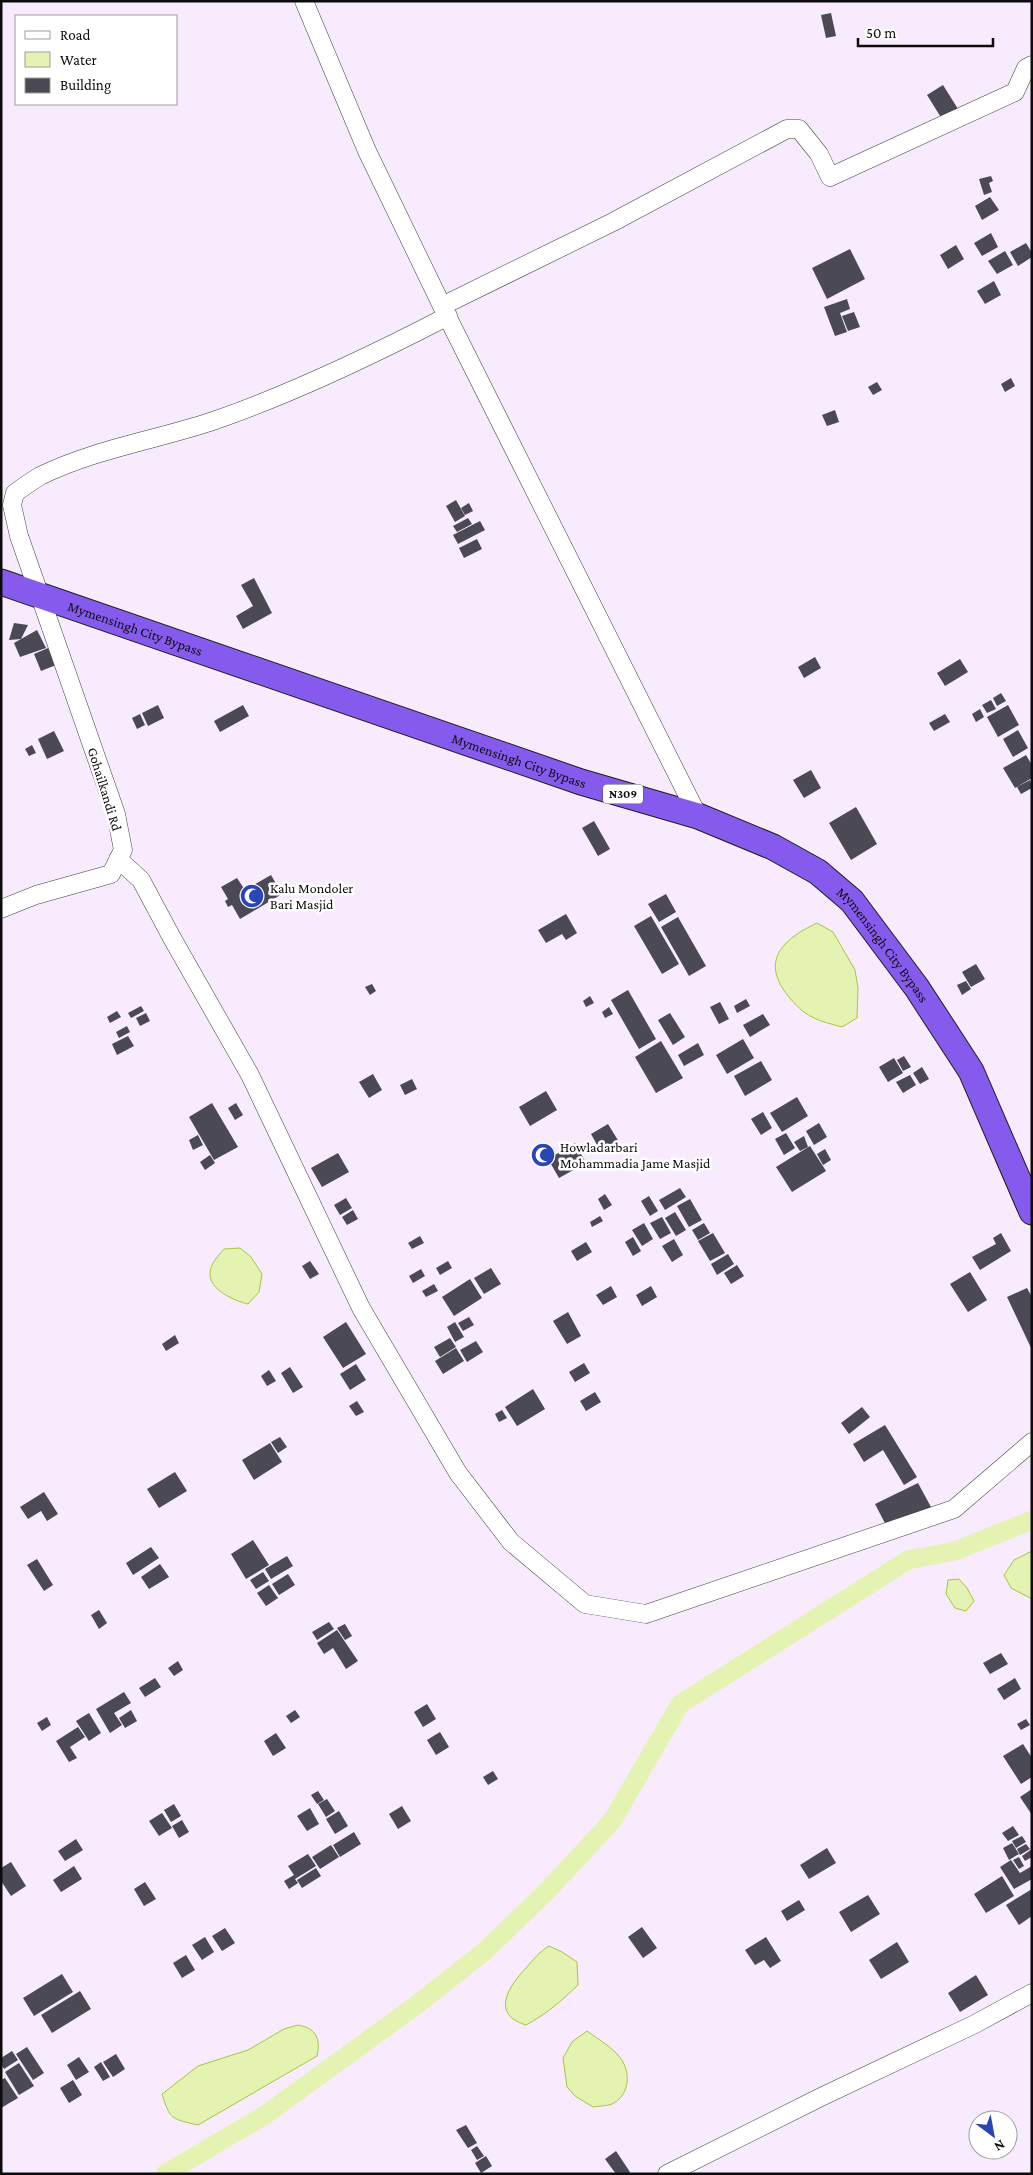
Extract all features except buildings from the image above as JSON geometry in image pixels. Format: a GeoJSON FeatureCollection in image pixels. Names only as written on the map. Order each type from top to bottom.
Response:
{"type":"FeatureCollection","features":[{"type":"Feature","properties":{"kind":"highway","name":"Mymensingh City Bypass"},"geometry":{"type":"LineString","coordinates":[[1,582],[581,782],[698,816],[773,847],[818,872],[852,901],[917,988],[971,1071],[1032,1212]]}},
{"type":"Feature","properties":{"kind":"street"},"geometry":{"type":"LineString","coordinates":[[304,1],[367,151],[698,816]]}},
{"type":"Feature","properties":{"kind":"street"},"geometry":{"type":"LineString","coordinates":[[445,311],[787,129],[799,129],[819,154],[830,177],[1015,92],[1026,68],[1032,65]]}},
{"type":"Feature","properties":{"kind":"street","name":"Gohailkandi Rd"},"geometry":{"type":"LineString","coordinates":[[118,859],[123,850],[116,814],[17,528],[12,505],[15,493],[40,476],[98,453],[192,428],[261,404],[387,348],[445,311]]}},
{"type":"Feature","properties":{"kind":"street"},"geometry":{"type":"LineString","coordinates":[[1,909],[36,895],[111,874],[118,859],[141,880],[250,1075],[361,1308],[458,1473],[511,1542],[585,1604],[646,1614],[954,1510],[1032,1442]]}},
{"type":"Feature","properties":{"kind":"street"},"geometry":{"type":"LineString","coordinates":[[667,2174],[821,2097],[975,2024],[1032,1993]]}},
{"type":"Feature","properties":{"kind":"water"},"geometry":{"type":"Polygon","coordinates":[[[817,923],[833,932],[855,970],[858,988],[857,1018],[842,1027],[819,1020],[802,1011],[780,984],[776,973],[776,962],[779,952],[785,944],[794,936],[817,923]]]}},
{"type":"Feature","properties":{"kind":"water"},"geometry":{"type":"Polygon","coordinates":[[[240,1248],[251,1257],[262,1274],[259,1292],[248,1304],[224,1294],[214,1285],[210,1273],[211,1266],[224,1249],[240,1248]]]}},
{"type":"Feature","properties":{"kind":"water"},"geometry":{"type":"Polygon","coordinates":[[[1032,1551],[1032,1599],[1011,1588],[1004,1575],[1014,1560],[1032,1551]]]}},
{"type":"Feature","properties":{"kind":"water"},"geometry":{"type":"Polygon","coordinates":[[[959,1579],[967,1588],[974,1601],[966,1611],[955,1608],[946,1594],[948,1580],[959,1579]]]}},
{"type":"Feature","properties":{"kind":"water"},"geometry":{"type":"Polygon","coordinates":[[[549,1946],[577,1962],[578,1985],[541,2016],[526,2025],[508,2014],[506,1999],[520,1975],[549,1946]]]}},
{"type":"Feature","properties":{"kind":"water"},"geometry":{"type":"Polygon","coordinates":[[[298,2025],[304,2026],[316,2035],[318,2044],[317,2056],[198,2125],[177,2119],[170,2114],[162,2094],[198,2066],[248,2050],[284,2029],[298,2025]]]}},
{"type":"Feature","properties":{"kind":"water"},"geometry":{"type":"Polygon","coordinates":[[[587,2031],[620,2057],[627,2074],[625,2091],[617,2101],[610,2105],[593,2107],[575,2096],[567,2087],[563,2058],[572,2042],[587,2031]]]}},
{"type":"Feature","properties":{"kind":"waterway"},"geometry":{"type":"LineString","coordinates":[[165,2174],[265,2115],[415,2006],[485,1951],[546,1892],[612,1821],[680,1704],[908,1560],[955,1551],[1032,1520]]}},
{"type":"Feature","properties":{"kind":"place","name":"Kalu Mondoler Bari Masjid"},"geometry":{"type":"Point","coordinates":[252,896]}},
{"type":"Feature","properties":{"kind":"place","name":"Howladarbari Mohammadia Jame Masjid"},"geometry":{"type":"Point","coordinates":[543,1155]}}]}
